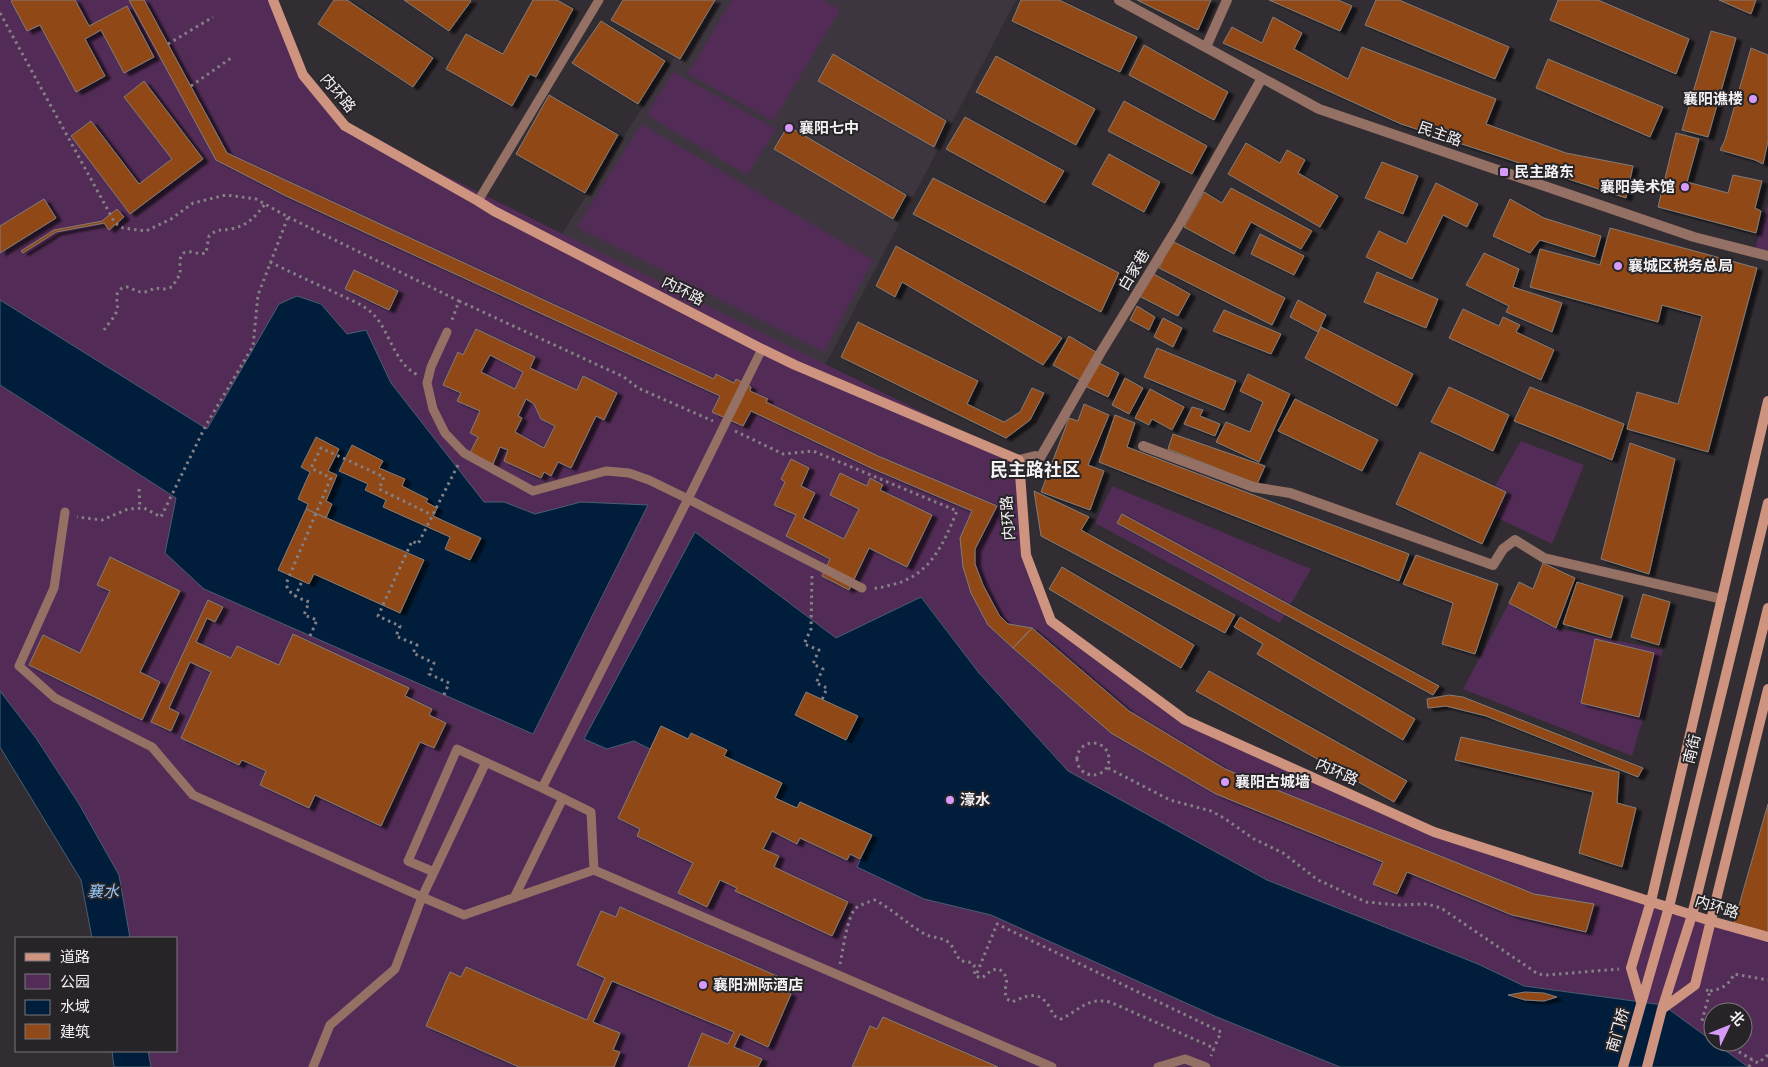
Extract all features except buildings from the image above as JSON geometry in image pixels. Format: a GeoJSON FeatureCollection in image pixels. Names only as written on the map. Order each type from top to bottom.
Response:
{"type":"FeatureCollection","features":[{"type":"Feature","properties":{"kind":"street","name":"内环路"},"geometry":{"type":"LineString","coordinates":[[272,0],[303,75],[345,126],[494,211],[795,365],[1019,460],[1026,555],[1051,621],[1185,720],[1434,832],[1711,921],[1768,937]]}},
{"type":"Feature","properties":{"kind":"street","name":"民主路"},"geometry":{"type":"LineString","coordinates":[[1119,0],[1320,109],[1694,238],[1768,256]]}},
{"type":"Feature","properties":{"kind":"street"},"geometry":{"type":"LineString","coordinates":[[1206,47],[1227,0]]}},
{"type":"Feature","properties":{"kind":"street","name":"白家巷"},"geometry":{"type":"LineString","coordinates":[[1019,460],[1036,456],[1040,458],[1101,352],[1180,224],[1262,78]]}},
{"type":"Feature","properties":{"kind":"street"},"geometry":{"type":"LineString","coordinates":[[1642,1002],[1631,968],[1650,901],[1768,401]]}},
{"type":"Feature","properties":{"kind":"street"},"geometry":{"type":"LineString","coordinates":[[1143,446],[1253,487],[1290,493],[1493,565],[1503,549],[1515,540],[1544,558],[1722,599]]}},
{"type":"Feature","properties":{"kind":"street","name":"南街"},"geometry":{"type":"LineString","coordinates":[[1642,1002],[1669,907],[1766,522],[1768,503]]}},
{"type":"Feature","properties":{"kind":"street"},"geometry":{"type":"LineString","coordinates":[[1647,1067],[1662,1009],[1692,915],[1768,608]]}},
{"type":"Feature","properties":{"kind":"street"},"geometry":{"type":"LineString","coordinates":[[1662,1009],[1695,985],[1768,689]]}},
{"type":"Feature","properties":{"kind":"street","name":"南门桥"},"geometry":{"type":"LineString","coordinates":[[1623,1067],[1642,1002]]}},
{"type":"Feature","properties":{"kind":"lane"},"geometry":{"type":"LineString","coordinates":[[478,201],[600,0]]}},
{"type":"Feature","properties":{"kind":"lane"},"geometry":{"type":"LineString","coordinates":[[448,332],[431,367],[427,383],[433,410],[445,433],[464,453],[534,490],[606,471],[629,474],[649,480],[862,588]]}},
{"type":"Feature","properties":{"kind":"lane"},"geometry":{"type":"LineString","coordinates":[[542,788],[762,348]]}},
{"type":"Feature","properties":{"kind":"lane"},"geometry":{"type":"LineString","coordinates":[[65,512],[54,588],[19,666],[55,698],[152,747],[193,795],[464,915],[594,870],[1052,1067]]}},
{"type":"Feature","properties":{"kind":"lane"},"geometry":{"type":"LineString","coordinates":[[434,872],[408,860],[457,749],[591,812],[594,870]]}},
{"type":"Feature","properties":{"kind":"lane"},"geometry":{"type":"LineString","coordinates":[[313,1067],[330,1025],[395,968],[422,897],[486,762]]}},
{"type":"Feature","properties":{"kind":"lane"},"geometry":{"type":"LineString","coordinates":[[514,898],[563,798]]}},
{"type":"Feature","properties":{"kind":"lane"},"geometry":{"type":"LineString","coordinates":[[1158,1067],[1185,1059],[1206,1067]]}},
{"type":"Feature","properties":{"kind":"path"},"geometry":{"type":"LineString","coordinates":[[0,13],[115,222],[122,228],[146,231],[171,219],[193,203],[226,195],[256,199],[288,217],[459,301],[624,377],[638,388],[783,454],[813,451],[957,511],[946,538],[928,566],[913,578],[899,583],[876,589],[862,588]]}},
{"type":"Feature","properties":{"kind":"path"},"geometry":{"type":"LineString","coordinates":[[168,44],[213,17]]}},
{"type":"Feature","properties":{"kind":"path"},"geometry":{"type":"LineString","coordinates":[[190,86],[231,58]]}},
{"type":"Feature","properties":{"kind":"path"},"geometry":{"type":"LineString","coordinates":[[104,330],[118,310],[116,297],[120,290],[124,287],[130,287],[139,293],[148,293],[154,288],[164,289],[172,287],[180,274],[182,254],[187,252],[206,254],[209,236],[217,229],[230,230],[243,226],[253,220],[264,204]]}},
{"type":"Feature","properties":{"kind":"path"},"geometry":{"type":"LineString","coordinates":[[65,512],[75,516],[102,520],[128,509],[144,508],[161,517],[206,425],[253,346],[258,295],[288,217]]}},
{"type":"Feature","properties":{"kind":"path"},"geometry":{"type":"LineString","coordinates":[[270,262],[359,304],[372,313],[411,372],[428,379]]}},
{"type":"Feature","properties":{"kind":"path"},"geometry":{"type":"LineString","coordinates":[[448,332],[459,301]]}},
{"type":"Feature","properties":{"kind":"path"},"geometry":{"type":"LineString","coordinates":[[310,636],[317,620],[304,615],[309,602],[295,597],[288,591],[286,584],[331,478],[311,468],[321,448],[384,477],[379,489],[432,515]]}},
{"type":"Feature","properties":{"kind":"path"},"geometry":{"type":"LineString","coordinates":[[444,695],[449,683],[429,674],[434,663],[413,653],[417,645],[396,636],[400,626],[378,616],[412,541],[418,544],[464,453]]}},
{"type":"Feature","properties":{"kind":"path"},"geometry":{"type":"LineString","coordinates":[[139,489],[140,508]]}},
{"type":"Feature","properties":{"kind":"path"},"geometry":{"type":"LineString","coordinates":[[813,563],[811,629],[804,644],[819,650],[813,664],[822,669],[816,683],[828,688],[822,700]]}},
{"type":"Feature","properties":{"kind":"path"},"geometry":{"type":"LineString","coordinates":[[295,597],[302,581]]}},
{"type":"Feature","properties":{"kind":"path"},"geometry":{"type":"LineString","coordinates":[[1093,743],[1104,747],[1108,751],[1109,756],[1108,768],[1100,774],[1090,776],[1085,774],[1078,767],[1079,751],[1093,743]]}},
{"type":"Feature","properties":{"kind":"path"},"geometry":{"type":"LineString","coordinates":[[1108,768],[1170,800],[1211,811],[1254,839],[1283,854],[1318,880],[1366,902],[1398,905],[1427,904],[1440,908],[1538,974],[1547,975],[1631,968]]}},
{"type":"Feature","properties":{"kind":"path"},"geometry":{"type":"LineString","coordinates":[[837,974],[854,909],[874,900],[924,934],[944,939],[951,945],[956,956],[961,961],[974,965],[975,976]]}},
{"type":"Feature","properties":{"kind":"path"},"geometry":{"type":"LineString","coordinates":[[975,976],[997,924],[1221,1032],[1210,1058]]}},
{"type":"Feature","properties":{"kind":"path"},"geometry":{"type":"LineString","coordinates":[[975,976],[982,978],[992,970],[999,969],[1005,973],[1007,979],[1004,992],[1007,999],[1012,1002],[1034,994],[1043,998],[1056,1018],[1061,1019],[1088,1002],[1099,1000],[1110,1002],[1214,1048]]}},
{"type":"Feature","properties":{"kind":"path"},"geometry":{"type":"LineString","coordinates":[[1695,985],[1710,991],[1720,989],[1731,981],[1734,974],[1768,980]]}},
{"type":"Feature","properties":{"kind":"path"},"geometry":{"type":"LineString","coordinates":[[1707,1002],[1710,991]]}},
{"type":"Feature","properties":{"kind":"path"},"geometry":{"type":"LineString","coordinates":[[1739,1052],[1758,1063],[1768,1055]]}},
{"type":"Feature","properties":{"kind":"path"},"geometry":{"type":"LineString","coordinates":[[1749,1067],[1752,1060]]}},
{"type":"Feature","properties":{"kind":"shaded area","name":"襄阳七中"},"geometry":{"type":"Polygon","coordinates":[[[711,0],[1016,0],[820,375],[556,243],[711,0]]]}},
{"type":"Feature","properties":{"kind":"green space"},"geometry":{"type":"Polygon","coordinates":[[[0,0],[273,0],[303,75],[345,126],[1019,460],[1026,555],[1051,621],[1185,720],[1434,832],[1768,937],[1768,1067],[1748,1067],[1728,1052],[1753,1052],[1753,1002],[1703,1002],[1703,1035],[1663,1005],[1524,986],[1478,964],[1267,880],[1068,771],[979,673],[922,597],[836,638],[695,532],[585,739],[607,749],[634,741],[650,749],[661,726],[727,750],[725,756],[782,783],[775,797],[797,808],[800,802],[872,835],[858,867],[924,899],[991,915],[1217,1017],[1340,1067],[151,1067],[148,1052],[178,1052],[178,937],[130,937],[119,875],[79,804],[36,738],[0,691],[0,385],[177,498],[533,734],[648,505],[581,502],[535,514],[504,502],[484,502],[391,383],[366,330],[347,335],[321,303],[297,296],[279,305],[207,430],[0,300],[0,0]]]}},
{"type":"Feature","properties":{"kind":"green space"},"geometry":{"type":"Polygon","coordinates":[[[732,0],[823,0],[840,10],[773,121],[688,74],[732,0]]]}},
{"type":"Feature","properties":{"kind":"green space"},"geometry":{"type":"Polygon","coordinates":[[[673,72],[776,129],[747,175],[647,115],[673,72]]]}},
{"type":"Feature","properties":{"kind":"green space"},"geometry":{"type":"Polygon","coordinates":[[[641,124],[873,260],[824,352],[577,227],[641,124]]]}},
{"type":"Feature","properties":{"kind":"green space"},"geometry":{"type":"Polygon","coordinates":[[[1768,203],[1768,256],[1754,253],[1768,203]]]}},
{"type":"Feature","properties":{"kind":"green space"},"geometry":{"type":"Polygon","coordinates":[[[1521,441],[1584,465],[1552,544],[1481,510],[1521,441]]]}},
{"type":"Feature","properties":{"kind":"green space"},"geometry":{"type":"Polygon","coordinates":[[[1112,486],[1311,569],[1280,623],[1095,523],[1112,486]]]}},
{"type":"Feature","properties":{"kind":"green space"},"geometry":{"type":"Polygon","coordinates":[[[1509,603],[1556,628],[1663,650],[1632,756],[1463,689],[1509,603]]]}},
{"type":"Feature","properties":{"kind":"water"},"geometry":{"type":"Polygon","coordinates":[[[297,296],[321,304],[347,334],[366,330],[391,383],[484,502],[504,502],[535,514],[581,502],[648,505],[533,734],[204,589],[165,553],[176,498],[0,385],[0,300],[207,429],[279,304],[297,296]]]}},
{"type":"Feature","properties":{"kind":"water","name":"濠水"},"geometry":{"type":"Polygon","coordinates":[[[695,532],[836,638],[921,597],[979,673],[1068,771],[1267,880],[1478,964],[1524,986],[1663,1005],[1703,1034],[1703,1052],[1727,1052],[1748,1067],[1340,1067],[1217,1017],[991,915],[924,899],[857,867],[871,835],[800,802],[797,808],[775,798],[782,783],[724,756],[727,750],[688,739],[661,726],[650,749],[634,741],[607,749],[584,739],[695,532]]]}},
{"type":"Feature","properties":{"kind":"water","name":"襄水"},"geometry":{"type":"Polygon","coordinates":[[[0,691],[36,738],[79,804],[119,875],[130,937],[92,937],[81,880],[0,747],[0,691]]]}},
{"type":"Feature","properties":{"kind":"water"},"geometry":{"type":"Polygon","coordinates":[[[112,1052],[148,1052],[151,1067],[114,1067],[112,1052]]]}},
{"type":"Feature","properties":{"kind":"place","name":"襄阳谯楼"},"geometry":{"type":"Point","coordinates":[1753,99]}},
{"type":"Feature","properties":{"kind":"place","name":"襄阳七中"},"geometry":{"type":"Point","coordinates":[789,128]}},
{"type":"Feature","properties":{"kind":"place","name":"民主路东"},"geometry":{"type":"Point","coordinates":[1504,172]}},
{"type":"Feature","properties":{"kind":"place","name":"襄阳美术馆"},"geometry":{"type":"Point","coordinates":[1685,187]}},
{"type":"Feature","properties":{"kind":"place","name":"襄城区税务总局"},"geometry":{"type":"Point","coordinates":[1618,266]}},
{"type":"Feature","properties":{"kind":"place","name":"襄阳古城墙"},"geometry":{"type":"Point","coordinates":[1225,782]}},
{"type":"Feature","properties":{"kind":"place","name":"濠水"},"geometry":{"type":"Point","coordinates":[950,800]}},
{"type":"Feature","properties":{"kind":"place","name":"襄阳洲际酒店"},"geometry":{"type":"Point","coordinates":[703,985]}},
{"type":"Feature","properties":{"kind":"district","name":"民主路社区"},"geometry":{"type":"Point","coordinates":[1035,470]}}]}
